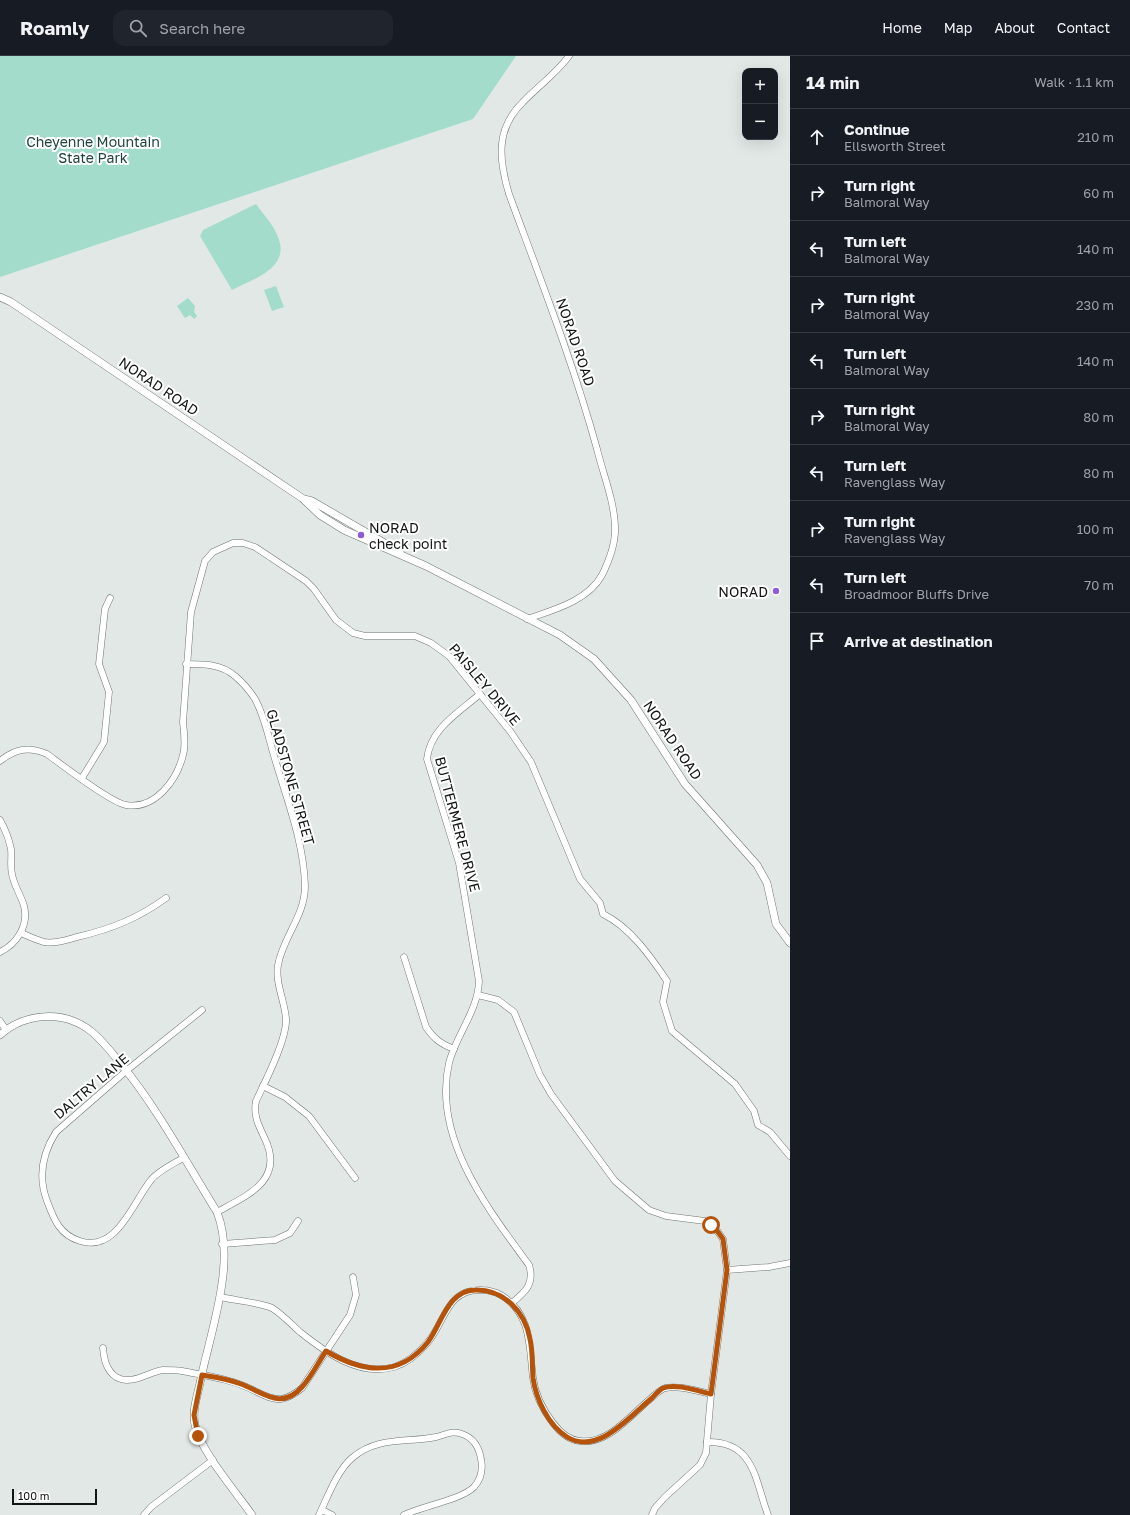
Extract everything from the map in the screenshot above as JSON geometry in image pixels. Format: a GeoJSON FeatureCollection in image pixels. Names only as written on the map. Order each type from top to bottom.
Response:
{"type":"FeatureCollection","features":[{"type":"Feature","properties":{"kind":"street","name":"NORAD ROAD"},"geometry":{"type":"LineString","coordinates":[[527,619],[575,600],[589,590],[601,577],[609,559],[615,527],[613,509],[589,422],[562,338],[502,169],[500,156],[502,140],[513,112],[555,72],[569,56]]}},
{"type":"Feature","properties":{"kind":"street","name":"NORAD ROAD"},"geometry":{"type":"LineString","coordinates":[[0,297],[11,302],[302,498],[312,501],[415,562],[560,635],[590,655],[626,694],[677,773],[757,865],[767,883],[776,924],[790,943]]}},
{"type":"Feature","properties":{"kind":"street","name":"PAISLEY DRIVE"},"geometry":{"type":"LineString","coordinates":[[0,761],[11,753],[23,749],[37,750],[46,754],[113,799],[126,805],[137,806],[162,793],[171,782],[183,755],[186,664],[191,612],[205,561],[213,552],[223,546],[243,543],[256,547],[314,589],[336,620],[353,633],[365,636],[415,636],[431,643],[449,656],[510,731],[531,762],[580,879],[600,902],[603,914],[615,920],[633,938],[667,981],[663,1002],[672,1031],[735,1084],[754,1111],[758,1125],[770,1132],[790,1156]]}},
{"type":"Feature","properties":{"kind":"street"},"geometry":{"type":"LineString","coordinates":[[82,778],[104,742],[109,692],[99,664],[105,609],[110,598]]}},
{"type":"Feature","properties":{"kind":"street","name":"GLADSTONE STREET"},"geometry":{"type":"LineString","coordinates":[[186,664],[209,664],[224,669],[235,676],[255,699],[263,718],[298,834],[305,885],[304,897],[299,916],[283,946],[278,968],[286,1015],[286,1027],[254,1108],[257,1124],[270,1150],[270,1166],[267,1176],[261,1185],[253,1192],[216,1212]]}},
{"type":"Feature","properties":{"kind":"street","name":"BUTTERMERE DRIVE"},"geometry":{"type":"LineString","coordinates":[[480,694],[435,733],[428,751],[427,759],[459,863],[478,967],[478,995],[454,1049],[446,1077],[446,1098],[452,1131],[474,1183],[496,1219],[529,1265],[532,1273],[529,1287],[512,1303]]}},
{"type":"Feature","properties":{"kind":"street"},"geometry":{"type":"LineString","coordinates":[[0,820],[11,850],[11,872],[14,885],[24,905],[25,917],[21,933],[13,944],[0,952]]}},
{"type":"Feature","properties":{"kind":"street"},"geometry":{"type":"LineString","coordinates":[[21,933],[43,942],[53,942],[96,933],[118,926],[135,918],[166,898]]}},
{"type":"Feature","properties":{"kind":"street"},"geometry":{"type":"LineString","coordinates":[[404,957],[426,1027],[432,1037],[442,1044],[454,1049]]}},
{"type":"Feature","properties":{"kind":"street"},"geometry":{"type":"LineString","coordinates":[[478,995],[498,1000],[514,1012],[540,1075],[551,1094],[616,1181],[649,1210],[657,1214],[705,1221],[711,1225],[723,1239],[727,1270],[711,1394],[706,1452],[700,1466],[665,1497],[655,1508],[652,1515]]}},
{"type":"Feature","properties":{"kind":"street","name":"DALTRY LANE"},"geometry":{"type":"LineString","coordinates":[[183,1158],[151,1179],[121,1225],[111,1236],[98,1242],[84,1243],[71,1238],[60,1230],[54,1221],[41,1181],[43,1162],[48,1144],[63,1124],[202,1010]]}},
{"type":"Feature","properties":{"kind":"street"},"geometry":{"type":"LineString","coordinates":[[0,1035],[6,1030],[27,1020],[41,1016],[56,1016],[68,1019],[92,1032],[139,1086],[216,1212],[221,1223],[223,1272],[220,1297],[194,1415],[195,1425],[198,1436],[213,1460],[252,1515]]}},
{"type":"Feature","properties":{"kind":"street"},"geometry":{"type":"LineString","coordinates":[[0,1021],[6,1030]]}},
{"type":"Feature","properties":{"kind":"street"},"geometry":{"type":"LineString","coordinates":[[263,1086],[289,1100],[309,1116],[356,1178]]}},
{"type":"Feature","properties":{"kind":"street"},"geometry":{"type":"LineString","coordinates":[[222,1244],[276,1240],[290,1233],[298,1221]]}},
{"type":"Feature","properties":{"kind":"street"},"geometry":{"type":"LineString","coordinates":[[727,1270],[769,1267],[790,1263]]}},
{"type":"Feature","properties":{"kind":"street"},"geometry":{"type":"LineString","coordinates":[[103,1348],[105,1362],[110,1371],[116,1377],[128,1381],[162,1370],[178,1370],[242,1384],[267,1397],[280,1400],[293,1395],[302,1388],[350,1315],[356,1295],[353,1277]]}},
{"type":"Feature","properties":{"kind":"street"},"geometry":{"type":"LineString","coordinates":[[220,1297],[270,1307],[326,1351],[344,1362],[374,1368],[392,1368],[406,1362],[429,1341],[446,1310],[458,1296],[472,1290],[484,1290],[499,1294],[512,1303],[524,1321],[530,1338],[533,1378],[537,1395],[545,1413],[557,1428],[568,1437],[579,1441],[592,1441],[606,1436],[663,1388],[676,1387],[711,1394]]}},
{"type":"Feature","properties":{"kind":"street"},"geometry":{"type":"LineString","coordinates":[[332,1515],[320,1512],[343,1468],[363,1449],[378,1443],[392,1440],[437,1437],[451,1432],[464,1434],[474,1441],[481,1455],[482,1469],[481,1475],[473,1487],[462,1494],[404,1515]]}},
{"type":"Feature","properties":{"kind":"street"},"geometry":{"type":"LineString","coordinates":[[707,1442],[720,1441],[732,1446],[744,1455],[754,1468],[768,1515]]}},
{"type":"Feature","properties":{"kind":"street"},"geometry":{"type":"LineString","coordinates":[[144,1515],[151,1507],[213,1460]]}},
{"type":"Feature","properties":{"kind":"green space","name":"Cheyenne Mountain State Park"},"geometry":{"type":"Polygon","coordinates":[[[0,56],[516,56],[473,119],[0,277],[0,56]]]}},
{"type":"Feature","properties":{"kind":"green space"},"geometry":{"type":"Polygon","coordinates":[[[256,204],[271,224],[278,237],[281,248],[279,257],[268,271],[232,290],[200,236],[203,230],[256,204]]]}},
{"type":"Feature","properties":{"kind":"green space"},"geometry":{"type":"Polygon","coordinates":[[[276,286],[284,307],[272,311],[264,290],[276,286]]]}},
{"type":"Feature","properties":{"kind":"green space"},"geometry":{"type":"Polygon","coordinates":[[[188,298],[195,306],[194,312],[197,316],[194,319],[190,315],[185,318],[177,306],[188,298]]]}},
{"type":"Feature","properties":{"kind":"place","name":"NORAD check point"},"geometry":{"type":"Point","coordinates":[361,535]}},
{"type":"Feature","properties":{"kind":"place","name":"NORAD"},"geometry":{"type":"Point","coordinates":[776,591]}},
{"type":"Feature","properties":{"kind":"route"},"geometry":{"type":"LineString","coordinates":[[198,1436],[194,1415],[202,1375],[242,1384],[267,1397],[280,1400],[293,1395],[302,1388],[326,1351],[344,1362],[358,1366],[392,1368],[406,1362],[419,1352],[429,1341],[446,1310],[458,1296],[472,1290],[484,1290],[499,1294],[512,1303],[524,1321],[530,1338],[533,1378],[537,1395],[545,1413],[557,1428],[568,1437],[579,1441],[592,1441],[606,1436],[663,1388],[676,1387],[711,1394],[727,1270],[723,1239],[711,1225]]}}]}
